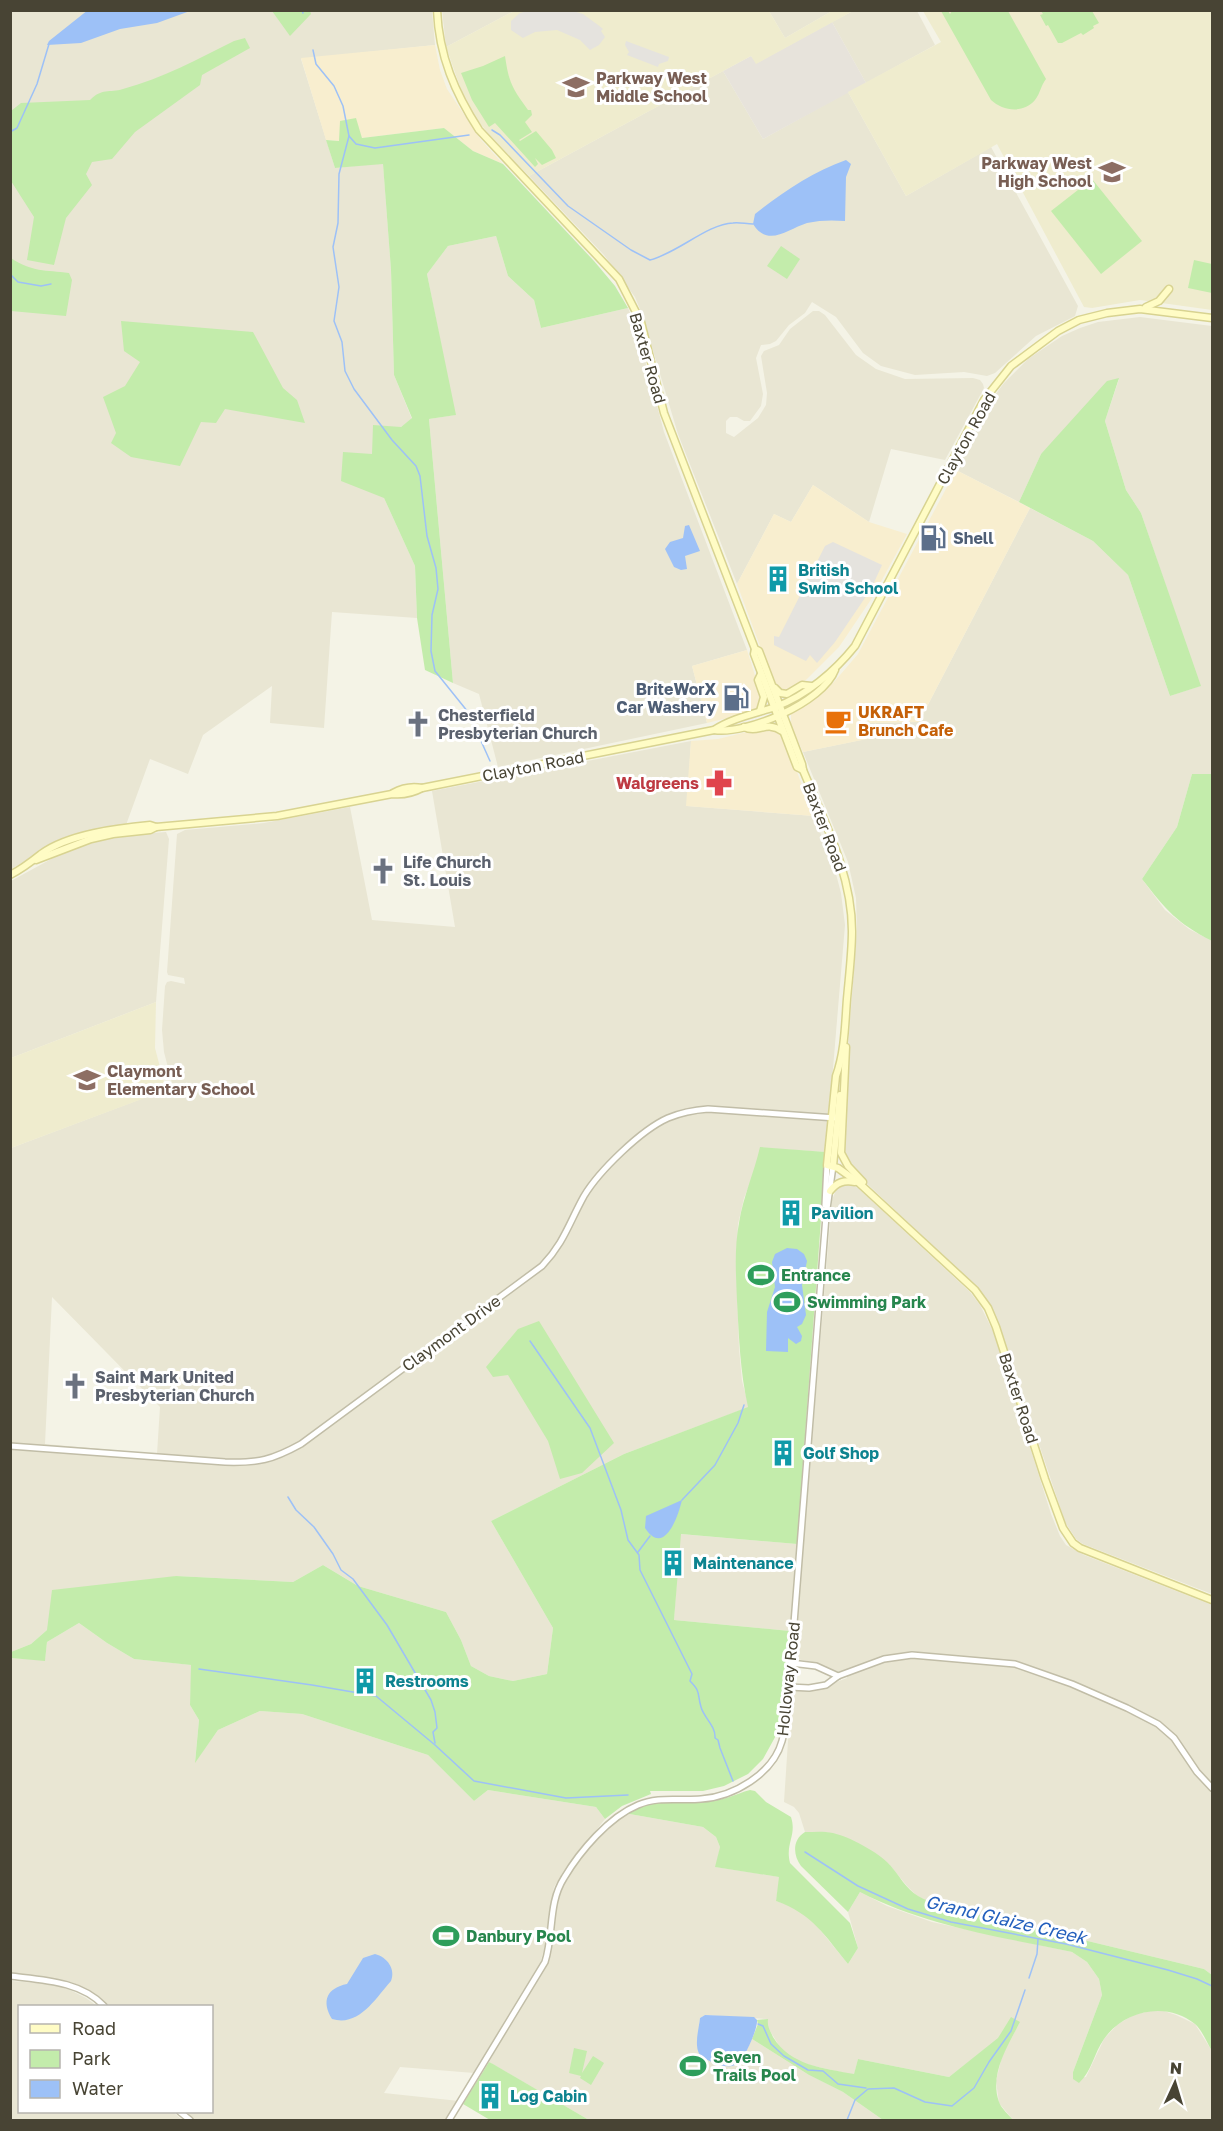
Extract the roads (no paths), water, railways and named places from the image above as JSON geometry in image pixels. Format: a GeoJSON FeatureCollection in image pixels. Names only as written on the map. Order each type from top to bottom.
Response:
{"type":"FeatureCollection","features":[{"type":"Feature","properties":{"kind":"main road","name":"Baxter Road"},"geometry":{"type":"LineString","coordinates":[[437,10],[439,35],[447,69],[479,130],[619,279],[633,305],[646,340],[664,413],[755,649],[754,654],[761,673],[802,764],[837,854],[848,892],[852,930],[840,1064],[842,1075],[834,1118],[830,1165],[859,1183],[975,1290],[988,1308],[1044,1479],[1063,1528],[1073,1543],[1080,1548],[1212,1600]]}},
{"type":"Feature","properties":{"kind":"main road"},"geometry":{"type":"LineString","coordinates":[[1140,309],[1159,301],[1169,289]]}},
{"type":"Feature","properties":{"kind":"main road","name":"Clayton Road"},"geometry":{"type":"LineString","coordinates":[[714,730],[725,722],[776,706],[812,686],[835,670],[855,646],[984,400],[1006,370],[1037,345],[1079,320],[1107,313],[1140,309],[1212,318]]}},
{"type":"Feature","properties":{"kind":"main road","name":"Baxter Road"},"geometry":{"type":"LineString","coordinates":[[755,649],[759,651],[772,686],[776,706]]}},
{"type":"Feature","properties":{"kind":"main road","name":"Clayton Road"},"geometry":{"type":"LineString","coordinates":[[10,875],[36,860],[44,859],[63,849],[113,834],[150,831],[156,827],[277,816],[392,794],[399,795],[422,788],[714,730],[725,731],[743,727],[795,708],[831,680],[835,670]]}},
{"type":"Feature","properties":{"kind":"main road"},"geometry":{"type":"LineString","coordinates":[[760,711],[764,697],[758,680],[761,673]]}},
{"type":"Feature","properties":{"kind":"main road"},"geometry":{"type":"LineString","coordinates":[[772,686],[780,693],[787,694],[802,685],[812,686]]}},
{"type":"Feature","properties":{"kind":"main road","name":"Baxter Road"},"geometry":{"type":"LineString","coordinates":[[779,714],[782,731],[797,767],[803,770]]}},
{"type":"Feature","properties":{"kind":"main road"},"geometry":{"type":"LineString","coordinates":[[743,727],[750,730],[770,725],[782,731]]}},
{"type":"Feature","properties":{"kind":"main road"},"geometry":{"type":"LineString","coordinates":[[844,1038],[846,1041],[842,1153],[848,1166],[885,1207]]}},
{"type":"Feature","properties":{"kind":"main road"},"geometry":{"type":"LineString","coordinates":[[830,1191],[845,1180],[859,1183]]}},
{"type":"Feature","properties":{"kind":"street","name":"Claymont Drive"},"geometry":{"type":"LineString","coordinates":[[10,1446],[249,1463],[278,1457],[302,1444],[542,1266],[560,1245],[585,1196],[598,1177],[632,1143],[666,1119],[689,1111],[708,1109],[834,1118]]}},
{"type":"Feature","properties":{"kind":"street","name":"Holloway Road"},"geometry":{"type":"LineString","coordinates":[[449,2121],[545,1962],[549,1948],[555,1897],[563,1878],[609,1822],[629,1809],[658,1799],[711,1799],[742,1786],[759,1775],[772,1761],[782,1741],[791,1663],[826,1216],[830,1191],[830,1165]]}},
{"type":"Feature","properties":{"kind":"street","name":"Holloway Road"},"geometry":{"type":"LineString","coordinates":[[826,1216],[824,1194],[830,1165]]}},
{"type":"Feature","properties":{"kind":"street"},"geometry":{"type":"LineString","coordinates":[[789,1687],[809,1688],[826,1685],[838,1676],[884,1659],[912,1654],[1000,1662],[1024,1667],[1072,1684],[1158,1724],[1174,1738],[1197,1772],[1212,1788]]}},
{"type":"Feature","properties":{"kind":"street"},"geometry":{"type":"LineString","coordinates":[[791,1663],[816,1666],[838,1676]]}},
{"type":"Feature","properties":{"kind":"street"},"geometry":{"type":"LineString","coordinates":[[10,1976],[44,1980],[73,1987],[96,1999],[102,2005]]}},
{"type":"Feature","properties":{"kind":"water"},"geometry":{"type":"Polygon","coordinates":[[[88,10],[190,11],[157,23],[120,29],[81,43],[47,45],[88,10]]]}},
{"type":"Feature","properties":{"kind":"water"},"geometry":{"type":"Polygon","coordinates":[[[846,160],[851,164],[846,177],[845,221],[807,223],[772,236],[765,235],[753,224],[755,214],[787,190],[821,170],[846,160]]]}},
{"type":"Feature","properties":{"kind":"water"},"geometry":{"type":"Polygon","coordinates":[[[689,525],[700,551],[685,556],[687,569],[681,570],[674,567],[665,549],[670,542],[683,538],[685,526],[689,525]]]}},
{"type":"Feature","properties":{"kind":"water","name":"Swimming Park"},"geometry":{"type":"Polygon","coordinates":[[[787,1248],[797,1249],[804,1254],[807,1261],[802,1285],[806,1315],[802,1324],[797,1327],[802,1336],[801,1341],[796,1344],[788,1338],[788,1352],[766,1351],[767,1312],[775,1287],[772,1262],[775,1254],[787,1248]]]}},
{"type":"Feature","properties":{"kind":"water"},"geometry":{"type":"Polygon","coordinates":[[[682,1500],[674,1524],[669,1531],[658,1538],[652,1536],[645,1528],[646,1516],[682,1500]]]}},
{"type":"Feature","properties":{"kind":"water"},"geometry":{"type":"Polygon","coordinates":[[[375,1954],[389,1964],[392,1972],[391,1981],[366,2010],[350,2019],[332,2019],[327,2006],[328,1996],[335,1989],[347,1984],[363,1958],[375,1954]]]}},
{"type":"Feature","properties":{"kind":"water"},"geometry":{"type":"Polygon","coordinates":[[[705,2015],[754,2017],[757,2020],[750,2044],[739,2063],[732,2066],[718,2064],[704,2058],[699,2053],[697,2034],[700,2018],[705,2015]]]}},
{"type":"Feature","properties":{"kind":"waterway"},"geometry":{"type":"LineString","coordinates":[[10,132],[17,128],[37,84],[49,44]]}},
{"type":"Feature","properties":{"kind":"waterway"},"geometry":{"type":"LineString","coordinates":[[313,50],[316,64],[334,86],[343,106],[349,136],[356,144],[375,148],[469,135]]}},
{"type":"Feature","properties":{"kind":"waterway"},"geometry":{"type":"LineString","coordinates":[[492,130],[500,135],[568,206],[631,250],[650,260],[713,228],[735,223],[753,224]]}},
{"type":"Feature","properties":{"kind":"waterway"},"geometry":{"type":"LineString","coordinates":[[349,136],[339,174],[338,223],[333,247],[339,287],[334,321],[342,342],[345,371],[354,389],[392,440],[416,466],[420,476],[427,536],[436,568],[438,589],[432,615],[431,651],[435,671],[468,712],[490,761]]}},
{"type":"Feature","properties":{"kind":"waterway"},"geometry":{"type":"LineString","coordinates":[[10,274],[18,282],[41,286],[51,284]]}},
{"type":"Feature","properties":{"kind":"waterway"},"geometry":{"type":"LineString","coordinates":[[530,1341],[590,1428],[621,1510],[628,1540],[639,1555],[640,1570],[692,1674],[690,1681],[697,1690],[701,1707],[714,1730],[715,1738],[718,1740],[733,1781]]}},
{"type":"Feature","properties":{"kind":"waterway"},"geometry":{"type":"LineString","coordinates":[[682,1500],[715,1465],[738,1423],[744,1405]]}},
{"type":"Feature","properties":{"kind":"waterway"},"geometry":{"type":"LineString","coordinates":[[288,1497],[296,1510],[314,1527],[341,1570],[353,1579],[387,1625],[431,1700],[437,1728],[433,1732],[435,1743]]}},
{"type":"Feature","properties":{"kind":"waterway"},"geometry":{"type":"LineString","coordinates":[[638,1552],[650,1536]]}},
{"type":"Feature","properties":{"kind":"waterway","name":"Grand Glaize Creek"},"geometry":{"type":"LineString","coordinates":[[199,1669],[376,1696],[474,1781],[566,1798],[628,1795]]}},
{"type":"Feature","properties":{"kind":"waterway","name":"Grand Glaize Creek"},"geometry":{"type":"LineString","coordinates":[[805,1852],[858,1886],[908,1909],[951,1922],[1066,1944],[1168,1970],[1212,1986]]}},
{"type":"Feature","properties":{"kind":"waterway"},"geometry":{"type":"LineString","coordinates":[[1029,1978],[1037,1954],[1038,1939]]}},
{"type":"Feature","properties":{"kind":"waterway"},"geometry":{"type":"LineString","coordinates":[[847,2120],[855,2100],[868,2089],[894,2088],[925,2102],[952,2106],[974,2088],[1011,2031],[1025,1990]]}},
{"type":"Feature","properties":{"kind":"waterway"},"geometry":{"type":"LineString","coordinates":[[758,2024],[763,2026],[771,2044],[784,2056],[808,2070],[823,2071],[838,2084],[866,2088]]}},
{"type":"Feature","properties":{"kind":"place","name":"Parkway West Middle School"},"geometry":{"type":"Point","coordinates":[576,87]}},
{"type":"Feature","properties":{"kind":"place","name":"Parkway West High School"},"geometry":{"type":"Point","coordinates":[1112,172]}},
{"type":"Feature","properties":{"kind":"place","name":"Shell"},"geometry":{"type":"Point","coordinates":[933,538]}},
{"type":"Feature","properties":{"kind":"place","name":"British Swim School"},"geometry":{"type":"Point","coordinates":[778,579]}},
{"type":"Feature","properties":{"kind":"place","name":"BriteWorX Car Washery"},"geometry":{"type":"Point","coordinates":[736,698]}},
{"type":"Feature","properties":{"kind":"place","name":"UKRAFT Brunch Cafe"},"geometry":{"type":"Point","coordinates":[838,721]}},
{"type":"Feature","properties":{"kind":"place","name":"Chesterfield Presbyterian Church"},"geometry":{"type":"Point","coordinates":[418,724]}},
{"type":"Feature","properties":{"kind":"place","name":"Walgreens"},"geometry":{"type":"Point","coordinates":[719,783]}},
{"type":"Feature","properties":{"kind":"place","name":"Life Church St. Louis"},"geometry":{"type":"Point","coordinates":[383,871]}},
{"type":"Feature","properties":{"kind":"place","name":"Claymont Elementary School"},"geometry":{"type":"Point","coordinates":[87,1080]}},
{"type":"Feature","properties":{"kind":"place","name":"Pavilion"},"geometry":{"type":"Point","coordinates":[791,1213]}},
{"type":"Feature","properties":{"kind":"place","name":"Entrance"},"geometry":{"type":"Point","coordinates":[761,1275]}},
{"type":"Feature","properties":{"kind":"place","name":"Swimming Park"},"geometry":{"type":"Point","coordinates":[787,1302]}},
{"type":"Feature","properties":{"kind":"place","name":"Saint Mark United Presbyterian Church"},"geometry":{"type":"Point","coordinates":[75,1386]}},
{"type":"Feature","properties":{"kind":"place","name":"Golf Shop"},"geometry":{"type":"Point","coordinates":[783,1453]}},
{"type":"Feature","properties":{"kind":"place","name":"Maintenance"},"geometry":{"type":"Point","coordinates":[673,1563]}},
{"type":"Feature","properties":{"kind":"place","name":"Restrooms"},"geometry":{"type":"Point","coordinates":[365,1681]}},
{"type":"Feature","properties":{"kind":"place","name":"Danbury Pool"},"geometry":{"type":"Point","coordinates":[446,1936]}},
{"type":"Feature","properties":{"kind":"place","name":"Seven Trails Pool"},"geometry":{"type":"Point","coordinates":[693,2066]}},
{"type":"Feature","properties":{"kind":"place","name":"Log Cabin"},"geometry":{"type":"Point","coordinates":[490,2096]}}]}
